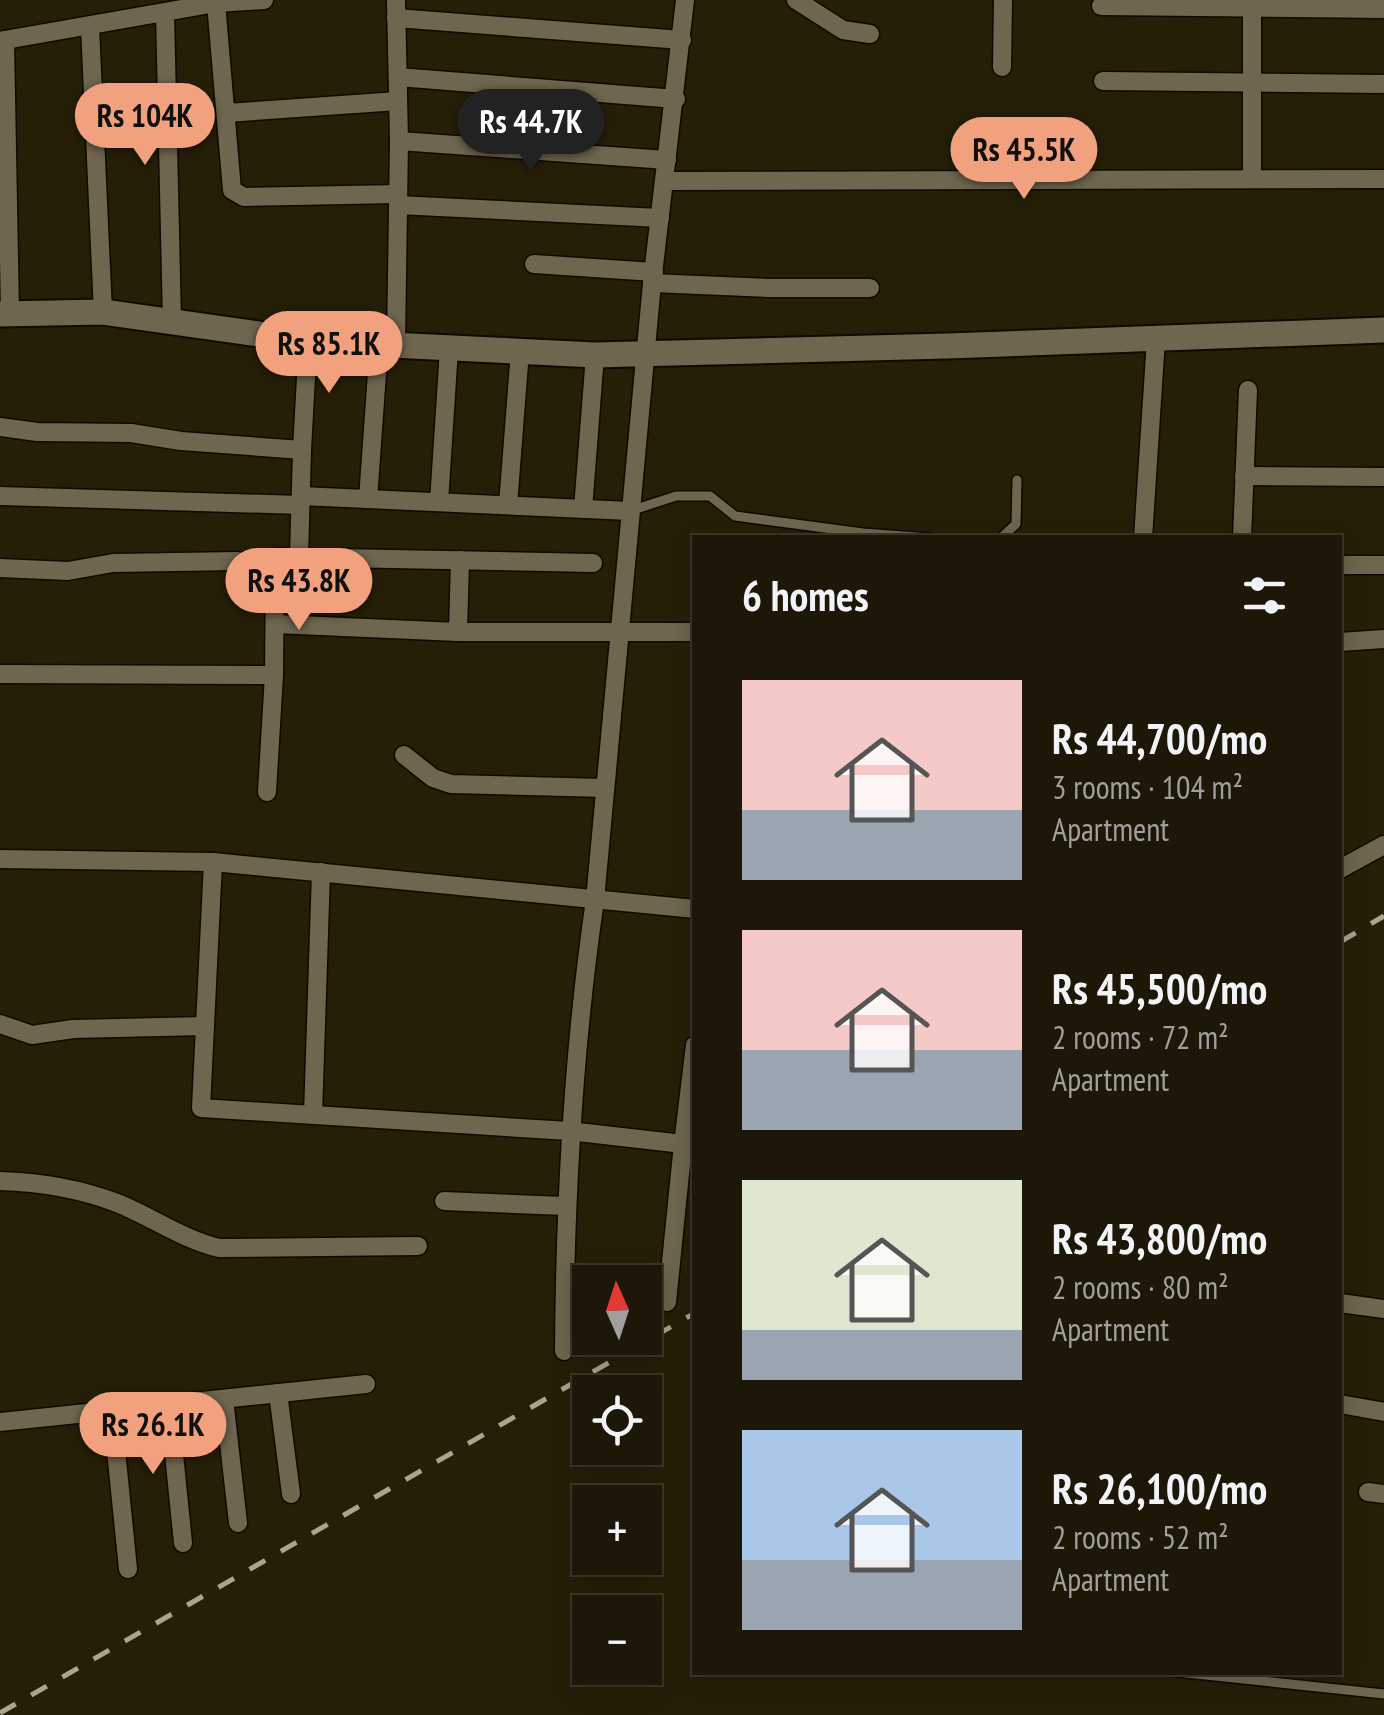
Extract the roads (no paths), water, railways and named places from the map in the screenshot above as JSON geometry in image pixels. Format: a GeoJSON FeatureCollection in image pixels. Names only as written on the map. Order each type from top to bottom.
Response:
{"type":"FeatureCollection","features":[{"type":"Feature","properties":{"kind":"street"},"geometry":{"type":"LineString","coordinates":[[264,0],[216,2],[2,41],[5,314],[102,312],[308,340],[596,355],[1384,330]]}},
{"type":"Feature","properties":{"kind":"street"},"geometry":{"type":"LineString","coordinates":[[564,1351],[569,1131],[606,788],[645,354],[685,0]]}},
{"type":"Feature","properties":{"kind":"street"},"geometry":{"type":"LineString","coordinates":[[796,0],[843,30],[870,34]]}},
{"type":"Feature","properties":{"kind":"street"},"geometry":{"type":"LineString","coordinates":[[1002,67],[1003,0]]}},
{"type":"Feature","properties":{"kind":"street"},"geometry":{"type":"LineString","coordinates":[[216,2],[232,190],[238,197],[398,199],[660,218]]}},
{"type":"Feature","properties":{"kind":"street"},"geometry":{"type":"LineString","coordinates":[[1252,3],[1252,179]]}},
{"type":"Feature","properties":{"kind":"street"},"geometry":{"type":"LineString","coordinates":[[1101,6],[1252,3],[1384,8]]}},
{"type":"Feature","properties":{"kind":"street"},"geometry":{"type":"LineString","coordinates":[[368,499],[387,344],[398,199],[396,9],[682,40]]}},
{"type":"Feature","properties":{"kind":"street"},"geometry":{"type":"LineString","coordinates":[[165,13],[172,321]]}},
{"type":"Feature","properties":{"kind":"street"},"geometry":{"type":"LineString","coordinates":[[90,27],[102,312]]}},
{"type":"Feature","properties":{"kind":"street"},"geometry":{"type":"LineString","coordinates":[[398,77],[676,99]]}},
{"type":"Feature","properties":{"kind":"street"},"geometry":{"type":"LineString","coordinates":[[1103,81],[1384,84]]}},
{"type":"Feature","properties":{"kind":"street"},"geometry":{"type":"LineString","coordinates":[[226,112],[398,101]]}},
{"type":"Feature","properties":{"kind":"street"},"geometry":{"type":"LineString","coordinates":[[399,142],[668,160]]}},
{"type":"Feature","properties":{"kind":"street"},"geometry":{"type":"LineString","coordinates":[[664,181],[1384,179]]}},
{"type":"Feature","properties":{"kind":"street"},"geometry":{"type":"LineString","coordinates":[[534,264],[770,288],[870,288]]}},
{"type":"Feature","properties":{"kind":"street"},"geometry":{"type":"LineString","coordinates":[[1144,535],[1156,338]]}},
{"type":"Feature","properties":{"kind":"street"},"geometry":{"type":"LineString","coordinates":[[267,792],[275,562],[277,558],[299,556],[308,340]]}},
{"type":"Feature","properties":{"kind":"street"},"geometry":{"type":"LineString","coordinates":[[439,502],[449,349]]}},
{"type":"Feature","properties":{"kind":"street"},"geometry":{"type":"LineString","coordinates":[[508,505],[520,351]]}},
{"type":"Feature","properties":{"kind":"street"},"geometry":{"type":"LineString","coordinates":[[583,509],[596,355]]}},
{"type":"Feature","properties":{"kind":"street"},"geometry":{"type":"LineString","coordinates":[[1242,535],[1248,390]]}},
{"type":"Feature","properties":{"kind":"street"},"geometry":{"type":"LineString","coordinates":[[0,427],[36,432],[131,433],[302,450]]}},
{"type":"Feature","properties":{"kind":"street"},"geometry":{"type":"LineString","coordinates":[[1244,476],[1384,477]]}},
{"type":"Feature","properties":{"kind":"street"},"geometry":{"type":"LineString","coordinates":[[0,496],[368,499],[630,511]]}},
{"type":"Feature","properties":{"kind":"street"},"geometry":{"type":"LineString","coordinates":[[339,558],[592,563]]}},
{"type":"Feature","properties":{"kind":"street"},"geometry":{"type":"LineString","coordinates":[[458,632],[460,560]]}},
{"type":"Feature","properties":{"kind":"street"},"geometry":{"type":"LineString","coordinates":[[0,568],[68,571],[112,563],[238,561]]}},
{"type":"Feature","properties":{"kind":"street"},"geometry":{"type":"LineString","coordinates":[[1342,565],[1384,565]]}},
{"type":"Feature","properties":{"kind":"street"},"geometry":{"type":"LineString","coordinates":[[275,624],[458,632],[692,632]]}},
{"type":"Feature","properties":{"kind":"street"},"geometry":{"type":"LineString","coordinates":[[1342,642],[1384,639]]}},
{"type":"Feature","properties":{"kind":"street"},"geometry":{"type":"LineString","coordinates":[[0,674],[274,675]]}},
{"type":"Feature","properties":{"kind":"street"},"geometry":{"type":"LineString","coordinates":[[404,755],[433,778],[451,784],[606,788]]}},
{"type":"Feature","properties":{"kind":"street"},"geometry":{"type":"LineString","coordinates":[[1342,868],[1384,845]]}},
{"type":"Feature","properties":{"kind":"street"},"geometry":{"type":"LineString","coordinates":[[0,859],[214,862],[692,909]]}},
{"type":"Feature","properties":{"kind":"street"},"geometry":{"type":"LineString","coordinates":[[214,862],[201,1108],[569,1131],[683,1144]]}},
{"type":"Feature","properties":{"kind":"street"},"geometry":{"type":"LineString","coordinates":[[314,1115],[322,872]]}},
{"type":"Feature","properties":{"kind":"street"},"geometry":{"type":"LineString","coordinates":[[0,1024],[32,1035],[73,1029],[206,1026]]}},
{"type":"Feature","properties":{"kind":"street"},"geometry":{"type":"LineString","coordinates":[[667,1302],[692,1070]]}},
{"type":"Feature","properties":{"kind":"street"},"geometry":{"type":"LineString","coordinates":[[0,1182],[30,1182],[98,1197],[190,1240],[219,1248],[418,1246]]}},
{"type":"Feature","properties":{"kind":"street"},"geometry":{"type":"LineString","coordinates":[[444,1202],[565,1206]]}},
{"type":"Feature","properties":{"kind":"street"},"geometry":{"type":"LineString","coordinates":[[1342,1303],[1384,1310]]}},
{"type":"Feature","properties":{"kind":"street"},"geometry":{"type":"LineString","coordinates":[[0,1422],[366,1384]]}},
{"type":"Feature","properties":{"kind":"street"},"geometry":{"type":"LineString","coordinates":[[278,1393],[291,1494]]}},
{"type":"Feature","properties":{"kind":"street"},"geometry":{"type":"LineString","coordinates":[[224,1399],[238,1522]]}},
{"type":"Feature","properties":{"kind":"street"},"geometry":{"type":"LineString","coordinates":[[1342,1404],[1384,1412]]}},
{"type":"Feature","properties":{"kind":"street"},"geometry":{"type":"LineString","coordinates":[[169,1405],[184,1544]]}},
{"type":"Feature","properties":{"kind":"street"},"geometry":{"type":"LineString","coordinates":[[112,1411],[128,1569]]}},
{"type":"Feature","properties":{"kind":"lane"},"geometry":{"type":"LineString","coordinates":[[1004,535],[1016,524],[1017,480]]}},
{"type":"Feature","properties":{"kind":"lane"},"geometry":{"type":"LineString","coordinates":[[630,511],[676,496],[710,496],[736,516],[880,535]]}},
{"type":"Feature","properties":{"kind":"lane"},"geometry":{"type":"LineString","coordinates":[[1205,1675],[1384,1694]]}},
{"type":"Feature","properties":{"kind":"railway"},"geometry":{"type":"LineString","coordinates":[[1342,941],[1384,916]]}},
{"type":"Feature","properties":{"kind":"railway"},"geometry":{"type":"LineString","coordinates":[[0,1713],[692,1315]]}}]}
